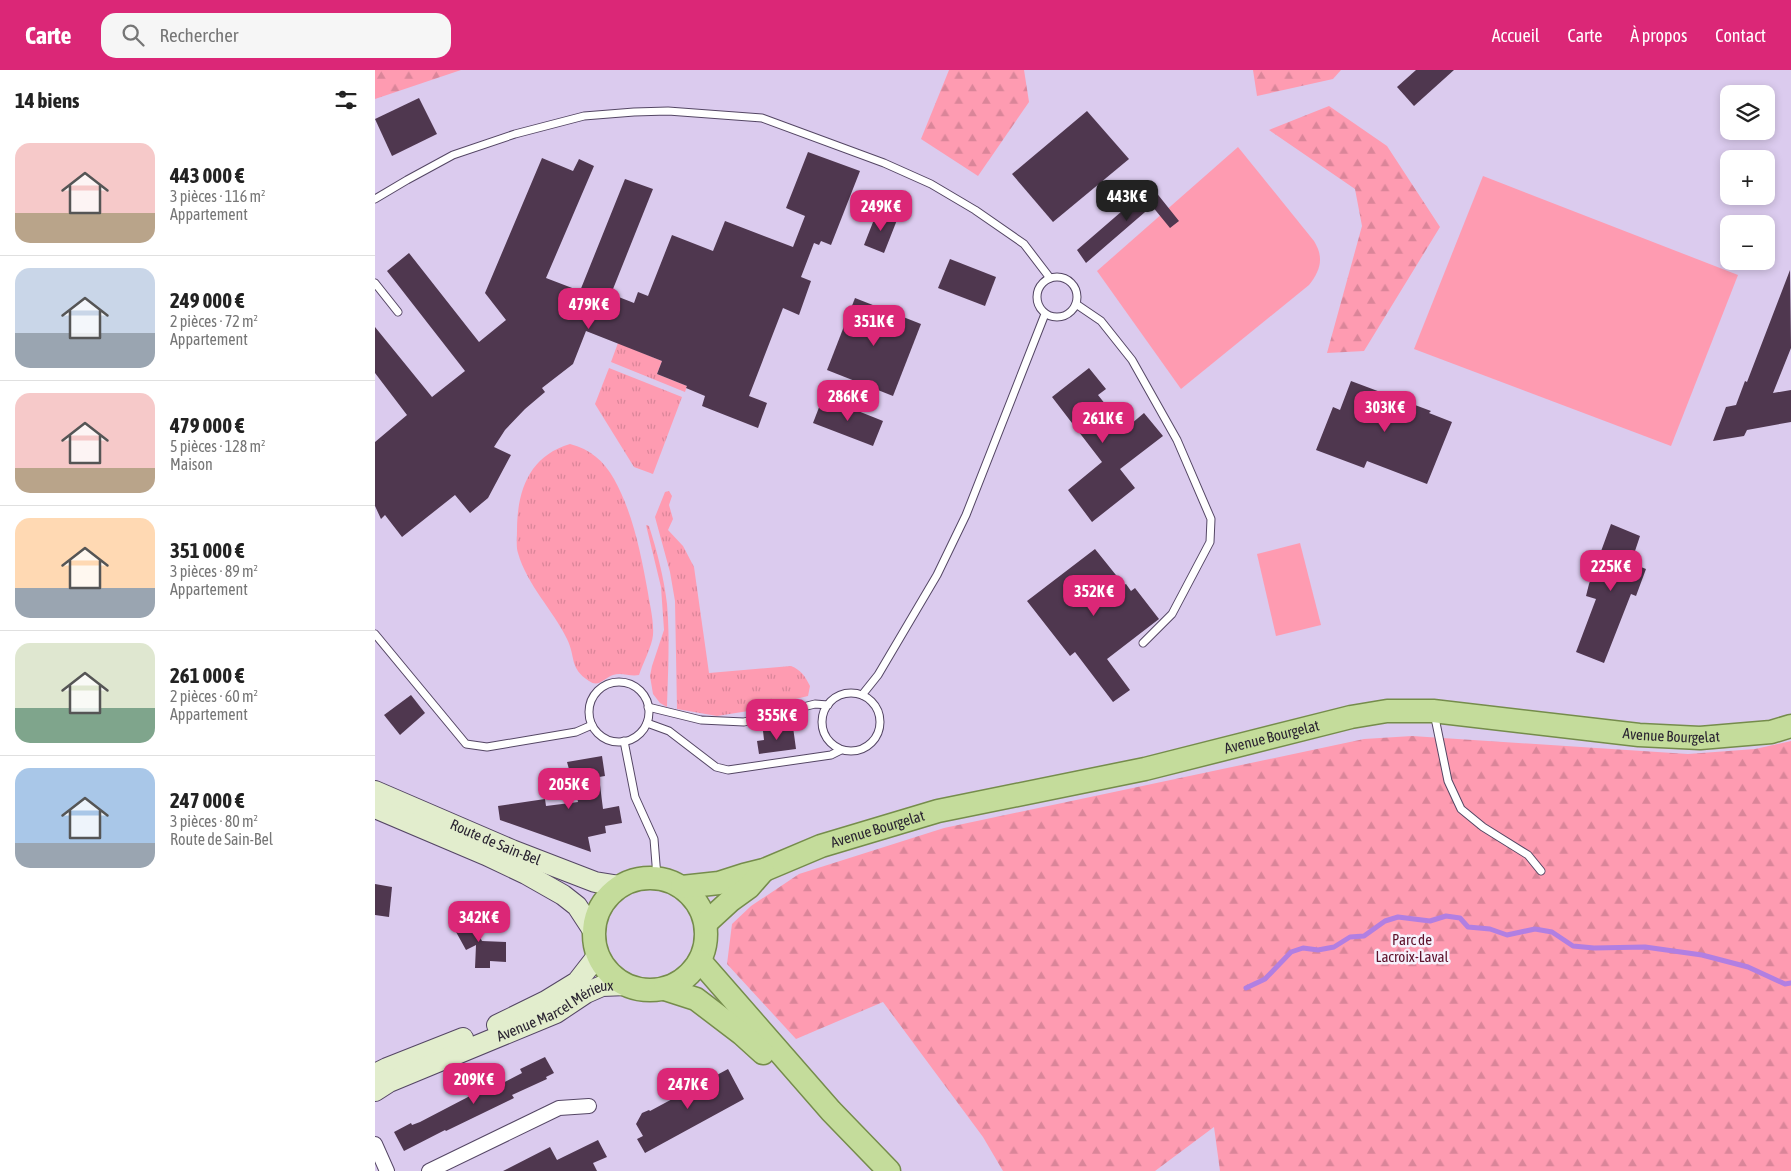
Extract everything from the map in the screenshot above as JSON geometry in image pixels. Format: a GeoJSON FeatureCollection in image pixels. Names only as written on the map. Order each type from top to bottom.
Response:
{"type":"FeatureCollection","features":[{"type":"Feature","properties":{"kind":"main road","name":"Avenue Bourgelat"},"geometry":{"type":"LineString","coordinates":[[682,887],[719,883],[744,874],[764,870],[821,846],[938,811],[1145,769],[1351,717],[1387,710],[1433,711],[1639,735],[1700,738],[1771,732],[1791,726]]}},
{"type":"Feature","properties":{"kind":"main road","name":"Route de Sain-Bel"},"geometry":{"type":"LineString","coordinates":[[375,791],[512,850],[595,882],[620,886]]}},
{"type":"Feature","properties":{"kind":"main road","name":"Route de Sain-Bel"},"geometry":{"type":"LineString","coordinates":[[375,808],[526,874],[577,906],[594,932]]}},
{"type":"Feature","properties":{"kind":"main road","name":"Avenue Bourgelat"},"geometry":{"type":"LineString","coordinates":[[706,923],[731,900],[749,887],[764,870]]}},
{"type":"Feature","properties":{"kind":"main road"},"geometry":{"type":"LineString","coordinates":[[657,877],[682,887],[693,896],[702,909],[706,923],[707,938],[700,961],[685,978],[665,989],[646,990],[627,986],[615,978],[605,967],[594,944],[594,932],[597,914],[606,898],[620,886],[638,878],[657,877]]}},
{"type":"Feature","properties":{"kind":"main road","name":"Avenue Marcel Mérieux"},"geometry":{"type":"LineString","coordinates":[[375,1074],[496,1025],[546,1001],[577,982],[598,955]]}},
{"type":"Feature","properties":{"kind":"main road"},"geometry":{"type":"LineString","coordinates":[[700,961],[831,1111],[889,1171]]}},
{"type":"Feature","properties":{"kind":"main road","name":"Avenue Marcel Mérieux"},"geometry":{"type":"LineString","coordinates":[[375,1091],[389,1082],[556,1013],[586,993],[602,986],[627,986]]}},
{"type":"Feature","properties":{"kind":"main road"},"geometry":{"type":"LineString","coordinates":[[665,989],[696,999],[742,1034],[793,1082],[831,1111]]}},
{"type":"Feature","properties":{"kind":"street"},"geometry":{"type":"LineString","coordinates":[[429,1171],[559,1108],[589,1106]]}},
{"type":"Feature","properties":{"kind":"street"},"geometry":{"type":"LineString","coordinates":[[375,1144],[387,1171]]}},
{"type":"Feature","properties":{"kind":"lane"},"geometry":{"type":"LineString","coordinates":[[375,199],[453,155],[515,134],[584,116],[669,111],[762,118],[884,163],[931,184],[975,210],[1024,244],[1050,278]]}},
{"type":"Feature","properties":{"kind":"lane"},"geometry":{"type":"LineString","coordinates":[[1063,277],[1074,285],[1078,298],[1076,304],[1069,314],[1063,317],[1045,314],[1038,304],[1037,298],[1040,286],[1050,278],[1063,277]]}},
{"type":"Feature","properties":{"kind":"lane"},"geometry":{"type":"LineString","coordinates":[[375,283],[398,312]]}},
{"type":"Feature","properties":{"kind":"lane"},"geometry":{"type":"LineString","coordinates":[[1076,304],[1101,321],[1132,360],[1177,440],[1211,519],[1210,542],[1172,614],[1143,643]]}},
{"type":"Feature","properties":{"kind":"lane"},"geometry":{"type":"LineString","coordinates":[[862,695],[878,675],[937,575],[966,515],[1045,314]]}},
{"type":"Feature","properties":{"kind":"lane"},"geometry":{"type":"LineString","coordinates":[[375,634],[466,744],[487,747],[576,732],[592,725]]}},
{"type":"Feature","properties":{"kind":"lane"},"geometry":{"type":"LineString","coordinates":[[620,682],[637,688],[642,693],[649,707],[647,722],[638,735],[624,741],[614,741],[598,733],[592,725],[589,709],[596,693],[602,687],[620,682]]}},
{"type":"Feature","properties":{"kind":"lane"},"geometry":{"type":"LineString","coordinates":[[853,693],[862,695],[874,704],[881,718],[877,737],[870,745],[861,750],[851,752],[841,750],[833,745],[823,731],[824,713],[828,705],[835,698],[843,694],[853,693]]}},
{"type":"Feature","properties":{"kind":"lane"},"geometry":{"type":"LineString","coordinates":[[649,707],[701,720],[744,722],[815,704],[828,705]]}},
{"type":"Feature","properties":{"kind":"lane"},"geometry":{"type":"LineString","coordinates":[[1433,711],[1448,781],[1461,809],[1483,827],[1528,855],[1541,870]]}},
{"type":"Feature","properties":{"kind":"lane"},"geometry":{"type":"LineString","coordinates":[[647,722],[669,731],[716,767],[728,770],[831,755],[841,750]]}},
{"type":"Feature","properties":{"kind":"lane"},"geometry":{"type":"LineString","coordinates":[[624,741],[635,798],[654,839],[657,877]]}},
{"type":"Feature","properties":{"kind":"green space"},"geometry":{"type":"Polygon","coordinates":[[[375,70],[461,70],[375,99],[375,70]]]}},
{"type":"Feature","properties":{"kind":"green space"},"geometry":{"type":"Polygon","coordinates":[[[949,70],[1024,70],[1029,102],[978,176],[921,139],[949,70]]]}},
{"type":"Feature","properties":{"kind":"green space"},"geometry":{"type":"Polygon","coordinates":[[[1253,70],[1341,70],[1333,79],[1257,96],[1253,70]]]}},
{"type":"Feature","properties":{"kind":"green space"},"geometry":{"type":"Polygon","coordinates":[[[1329,106],[1387,146],[1440,227],[1364,351],[1327,353],[1362,226],[1355,189],[1269,130],[1329,106]]]}},
{"type":"Feature","properties":{"kind":"green space"},"geometry":{"type":"Polygon","coordinates":[[[1238,147],[1314,241],[1319,253],[1320,263],[1309,285],[1181,389],[1097,271],[1238,147]]]}},
{"type":"Feature","properties":{"kind":"green space"},"geometry":{"type":"Polygon","coordinates":[[[1483,176],[1720,268],[1720,270],[1738,275],[1671,446],[1414,349],[1483,176]]]}},
{"type":"Feature","properties":{"kind":"green space"},"geometry":{"type":"Polygon","coordinates":[[[618,343],[662,361],[657,374],[687,386],[685,392],[611,362],[618,343]]]}},
{"type":"Feature","properties":{"kind":"green space"},"geometry":{"type":"Polygon","coordinates":[[[609,368],[682,397],[653,474],[634,467],[595,404],[609,368]]]}},
{"type":"Feature","properties":{"kind":"green space"},"geometry":{"type":"Polygon","coordinates":[[[570,444],[584,449],[606,467],[621,492],[636,534],[653,624],[651,644],[639,675],[616,674],[599,683],[593,683],[578,671],[567,639],[527,576],[518,553],[518,516],[523,489],[528,477],[544,457],[570,444]]]}},
{"type":"Feature","properties":{"kind":"green space"},"geometry":{"type":"Polygon","coordinates":[[[669,491],[672,496],[669,505],[673,519],[668,530],[683,546],[694,567],[709,673],[791,666],[800,671],[808,682],[810,686],[808,696],[779,703],[773,707],[717,716],[677,709],[675,601],[670,572],[655,517],[665,492],[669,491]]]}},
{"type":"Feature","properties":{"kind":"green space"},"geometry":{"type":"Polygon","coordinates":[[[646,525],[649,526],[657,555],[667,604],[669,643],[667,707],[660,703],[653,694],[650,676],[664,630],[661,587],[646,525]]]}},
{"type":"Feature","properties":{"kind":"green space"},"geometry":{"type":"Polygon","coordinates":[[[1300,543],[1321,625],[1276,636],[1257,554],[1300,543]]]}},
{"type":"Feature","properties":{"kind":"green space","name":"Parc de Lacroix-Laval"},"geometry":{"type":"Polygon","coordinates":[[[1412,736],[1688,754],[1755,749],[1791,741],[1791,1171],[1220,1171],[1214,1127],[1155,1171],[1003,1171],[983,1137],[883,1002],[796,1039],[727,964],[732,924],[751,906],[799,874],[944,828],[1364,739],[1412,736]]]}},
{"type":"Feature","properties":{"kind":"building"},"geometry":{"type":"Polygon","coordinates":[[[1416,70],[1454,70],[1414,106],[1397,87],[1416,70]]]}},
{"type":"Feature","properties":{"kind":"building"},"geometry":{"type":"Polygon","coordinates":[[[419,98],[437,134],[392,156],[375,119],[419,98]]]}},
{"type":"Feature","properties":{"kind":"building"},"geometry":{"type":"Polygon","coordinates":[[[1087,111],[1129,159],[1053,222],[1012,174],[1087,111]]]}},
{"type":"Feature","properties":{"kind":"building"},"geometry":{"type":"Polygon","coordinates":[[[808,152],[860,171],[831,245],[821,241],[819,245],[814,243],[801,277],[811,281],[799,315],[783,308],[749,396],[767,403],[758,428],[702,406],[705,396],[686,388],[687,386],[657,374],[662,361],[586,331],[573,364],[542,388],[545,392],[505,430],[494,447],[511,455],[488,498],[470,513],[455,495],[402,537],[385,515],[381,519],[375,506],[375,442],[407,415],[375,373],[375,327],[432,397],[465,371],[387,271],[409,253],[479,342],[506,320],[485,293],[542,158],[573,171],[579,159],[594,166],[546,278],[580,291],[625,179],[653,189],[611,294],[634,303],[638,292],[648,296],[672,235],[713,251],[725,221],[793,247],[805,216],[786,208],[808,152]]]}},
{"type":"Feature","properties":{"kind":"building"},"geometry":{"type":"Polygon","coordinates":[[[1151,186],[1179,221],[1170,228],[1152,206],[1086,263],[1077,250],[1151,186]]]}},
{"type":"Feature","properties":{"kind":"building"},"geometry":{"type":"Polygon","coordinates":[[[877,212],[897,220],[884,253],[864,245],[877,212]]]}},
{"type":"Feature","properties":{"kind":"building"},"geometry":{"type":"Polygon","coordinates":[[[950,259],[996,277],[985,306],[938,288],[950,259]]]}},
{"type":"Feature","properties":{"kind":"building"},"geometry":{"type":"Polygon","coordinates":[[[1790,270],[1791,348],[1773,393],[1791,390],[1791,422],[1747,430],[1744,436],[1713,441],[1726,407],[1736,405],[1745,381],[1747,382],[1790,270]]]}},
{"type":"Feature","properties":{"kind":"building"},"geometry":{"type":"Polygon","coordinates":[[[855,298],[921,324],[893,396],[827,370],[855,298]]]}},
{"type":"Feature","properties":{"kind":"building"},"geometry":{"type":"Polygon","coordinates":[[[1089,368],[1106,389],[1098,395],[1125,429],[1144,413],[1163,436],[1120,469],[1135,488],[1092,522],[1068,490],[1102,462],[1052,397],[1089,368]]]}},
{"type":"Feature","properties":{"kind":"building"},"geometry":{"type":"Polygon","coordinates":[[[1351,381],[1431,411],[1429,413],[1452,422],[1427,484],[1367,461],[1364,468],[1316,450],[1333,407],[1340,410],[1351,381]]]}},
{"type":"Feature","properties":{"kind":"building"},"geometry":{"type":"Polygon","coordinates":[[[823,397],[883,421],[873,446],[813,423],[823,397]]]}},
{"type":"Feature","properties":{"kind":"building"},"geometry":{"type":"Polygon","coordinates":[[[1611,524],[1640,536],[1631,563],[1646,569],[1636,596],[1631,594],[1604,663],[1576,652],[1596,599],[1586,596],[1589,584],[1611,524]]]}},
{"type":"Feature","properties":{"kind":"building"},"geometry":{"type":"Polygon","coordinates":[[[1095,549],[1124,585],[1126,584],[1131,591],[1135,588],[1159,619],[1107,659],[1130,690],[1113,702],[1075,652],[1070,656],[1027,601],[1095,549]]]}},
{"type":"Feature","properties":{"kind":"building"},"geometry":{"type":"Polygon","coordinates":[[[411,695],[425,713],[400,735],[384,715],[411,695]]]}},
{"type":"Feature","properties":{"kind":"building"},"geometry":{"type":"Polygon","coordinates":[[[793,727],[796,749],[759,754],[757,741],[764,740],[763,731],[793,727]]]}},
{"type":"Feature","properties":{"kind":"building"},"geometry":{"type":"Polygon","coordinates":[[[602,756],[605,776],[599,777],[603,809],[619,806],[622,823],[605,826],[606,833],[588,837],[591,852],[500,820],[498,806],[545,799],[546,806],[578,802],[574,780],[572,780],[567,762],[602,756]]]}},
{"type":"Feature","properties":{"kind":"building"},"geometry":{"type":"Polygon","coordinates":[[[375,884],[392,887],[389,917],[375,915],[375,884]]]}},
{"type":"Feature","properties":{"kind":"building"},"geometry":{"type":"Polygon","coordinates":[[[465,913],[482,941],[506,942],[506,962],[490,961],[490,968],[475,968],[476,945],[466,950],[450,921],[465,913]]]}},
{"type":"Feature","properties":{"kind":"building"},"geometry":{"type":"Polygon","coordinates":[[[545,1057],[554,1073],[546,1077],[547,1079],[512,1095],[514,1098],[404,1151],[394,1132],[411,1123],[412,1125],[420,1122],[491,1085],[493,1088],[522,1073],[520,1069],[545,1057]]]}},
{"type":"Feature","properties":{"kind":"building"},"geometry":{"type":"Polygon","coordinates":[[[728,1069],[744,1099],[645,1153],[637,1139],[643,1136],[636,1124],[642,1113],[650,1111],[728,1069]]]}},
{"type":"Feature","properties":{"kind":"building"},"geometry":{"type":"Polygon","coordinates":[[[598,1140],[607,1157],[593,1163],[597,1171],[503,1171],[550,1147],[557,1160],[598,1140]]]}},
{"type":"Feature","properties":{"kind":"waterway"},"geometry":{"type":"LineString","coordinates":[[1246,988],[1265,979],[1291,952],[1303,948],[1318,950],[1334,947],[1350,937],[1364,936],[1385,921],[1398,917],[1430,921],[1446,916],[1460,918],[1468,927],[1490,929],[1507,935],[1535,929],[1552,932],[1573,946],[1594,948],[1645,947],[1702,955],[1748,967],[1785,984],[1791,983]]}}]}
